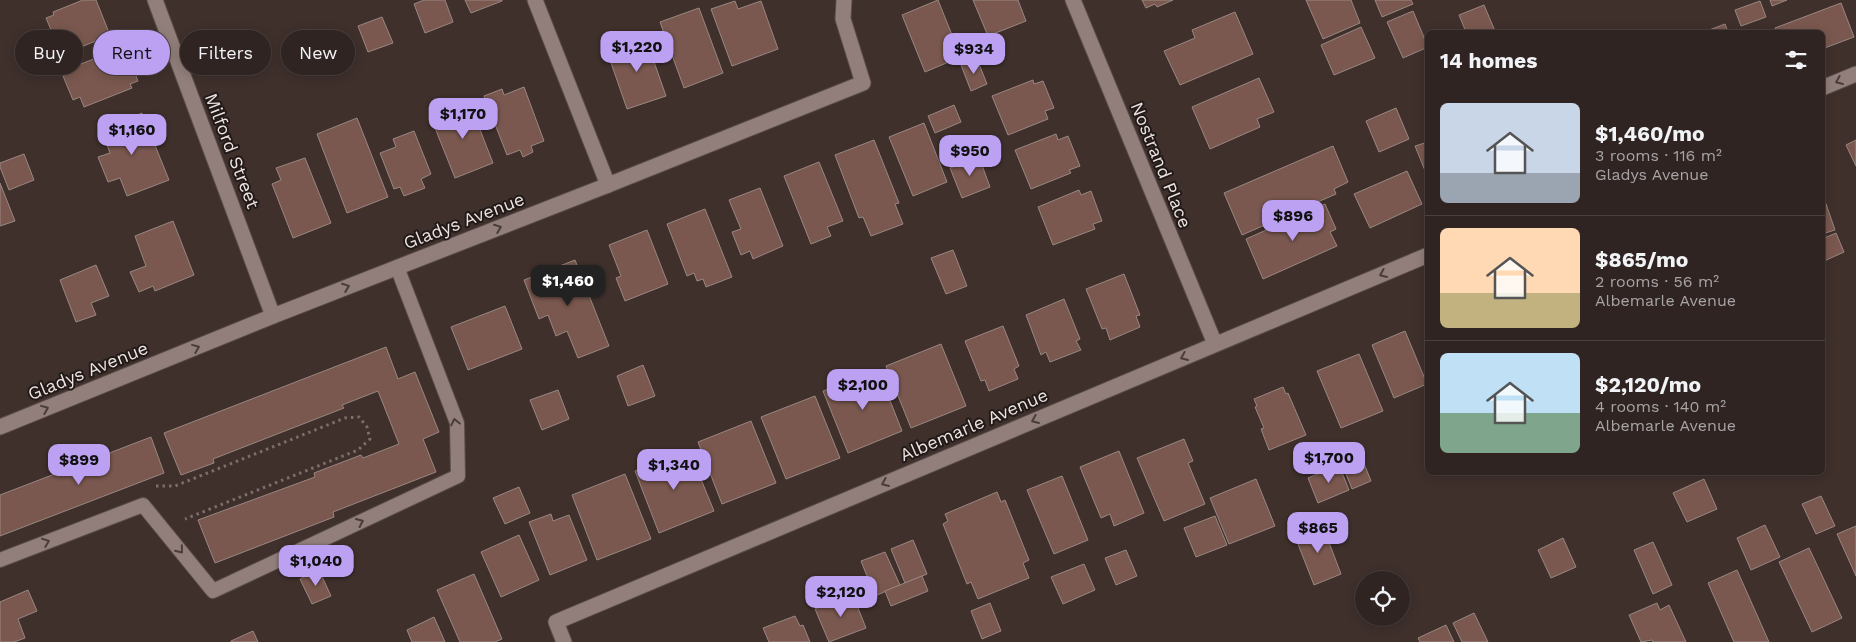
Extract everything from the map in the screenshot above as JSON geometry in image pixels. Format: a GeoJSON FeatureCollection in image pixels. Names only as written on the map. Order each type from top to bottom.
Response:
{"type":"FeatureCollection","features":[{"type":"Feature","properties":{"kind":"street","name":"Milford Street"},"geometry":{"type":"LineString","coordinates":[[155,0],[273,316]]}},
{"type":"Feature","properties":{"kind":"street"},"geometry":{"type":"LineString","coordinates":[[535,0],[608,185]]}},
{"type":"Feature","properties":{"kind":"street","name":"Gladys Avenue"},"geometry":{"type":"LineString","coordinates":[[0,428],[273,316],[863,83],[843,19],[844,0]]}},
{"type":"Feature","properties":{"kind":"street","name":"Nostrand Place"},"geometry":{"type":"LineString","coordinates":[[1073,0],[1215,344]]}},
{"type":"Feature","properties":{"kind":"street"},"geometry":{"type":"LineString","coordinates":[[1825,87],[1856,74]]}},
{"type":"Feature","properties":{"kind":"street","name":"Albemarle Avenue"},"geometry":{"type":"LineString","coordinates":[[564,642],[556,622],[1425,256]]}},
{"type":"Feature","properties":{"kind":"lane"},"geometry":{"type":"LineString","coordinates":[[0,560],[143,505],[213,591],[458,476],[457,423],[398,267]]}},
{"type":"Feature","properties":{"kind":"path"},"geometry":{"type":"LineString","coordinates":[[162,493],[158,485],[175,486],[345,418],[359,417],[367,427],[370,438],[358,450],[180,520]]}},
{"type":"Feature","properties":{"kind":"building"},"geometry":{"type":"Polygon","coordinates":[[[83,0],[96,0],[108,30],[93,30],[93,42],[83,46],[83,30],[51,30],[46,18],[54,15],[53,12],[83,0]]]}},
{"type":"Feature","properties":{"kind":"building"},"geometry":{"type":"Polygon","coordinates":[[[424,0],[445,0],[453,22],[425,33],[414,4],[424,0]]]}},
{"type":"Feature","properties":{"kind":"building"},"geometry":{"type":"Polygon","coordinates":[[[465,0],[502,0],[502,1],[471,13],[465,0]]]}},
{"type":"Feature","properties":{"kind":"building"},"geometry":{"type":"Polygon","coordinates":[[[938,0],[956,45],[946,49],[951,61],[925,72],[902,15],[938,0]]]}},
{"type":"Feature","properties":{"kind":"building"},"geometry":{"type":"Polygon","coordinates":[[[973,0],[1018,0],[1026,21],[988,36],[973,0]]]}},
{"type":"Feature","properties":{"kind":"building"},"geometry":{"type":"Polygon","coordinates":[[[1142,0],[1173,0],[1157,7],[1155,4],[1146,8],[1142,0]]]}},
{"type":"Feature","properties":{"kind":"building"},"geometry":{"type":"Polygon","coordinates":[[[1306,0],[1351,0],[1360,23],[1323,39],[1306,0]]]}},
{"type":"Feature","properties":{"kind":"building"},"geometry":{"type":"Polygon","coordinates":[[[1375,0],[1411,0],[1413,4],[1382,17],[1375,0]]]}},
{"type":"Feature","properties":{"kind":"building"},"geometry":{"type":"Polygon","coordinates":[[[1770,0],[1787,0],[1772,6],[1770,0]]]}},
{"type":"Feature","properties":{"kind":"building"},"geometry":{"type":"Polygon","coordinates":[[[735,1],[738,9],[761,1],[778,49],[732,66],[711,9],[735,1]]]}},
{"type":"Feature","properties":{"kind":"building"},"geometry":{"type":"Polygon","coordinates":[[[1760,1],[1766,17],[1741,26],[1735,10],[1760,1]]]}},
{"type":"Feature","properties":{"kind":"building"},"geometry":{"type":"Polygon","coordinates":[[[1841,3],[1854,37],[1825,48],[1825,30],[1776,30],[1775,28],[1841,3]]]}},
{"type":"Feature","properties":{"kind":"building"},"geometry":{"type":"Polygon","coordinates":[[[1484,5],[1495,30],[1465,30],[1459,15],[1484,5]]]}},
{"type":"Feature","properties":{"kind":"building"},"geometry":{"type":"Polygon","coordinates":[[[699,8],[723,73],[684,88],[660,22],[699,8]]]}},
{"type":"Feature","properties":{"kind":"building"},"geometry":{"type":"Polygon","coordinates":[[[1413,11],[1425,40],[1425,48],[1403,58],[1387,22],[1413,11]]]}},
{"type":"Feature","properties":{"kind":"building"},"geometry":{"type":"Polygon","coordinates":[[[1235,12],[1253,54],[1180,85],[1164,51],[1195,38],[1192,30],[1235,12]]]}},
{"type":"Feature","properties":{"kind":"building"},"geometry":{"type":"Polygon","coordinates":[[[382,17],[393,43],[368,52],[358,26],[382,17]]]}},
{"type":"Feature","properties":{"kind":"building"},"geometry":{"type":"Polygon","coordinates":[[[1725,24],[1727,30],[1709,30],[1725,24]]]}},
{"type":"Feature","properties":{"kind":"building"},"geometry":{"type":"Polygon","coordinates":[[[1361,27],[1375,58],[1334,75],[1321,45],[1361,27]]]}},
{"type":"Feature","properties":{"kind":"building"},"geometry":{"type":"Polygon","coordinates":[[[645,36],[666,96],[627,109],[608,54],[622,49],[620,45],[645,36]]]}},
{"type":"Feature","properties":{"kind":"building"},"geometry":{"type":"Polygon","coordinates":[[[93,59],[93,75],[136,75],[138,81],[130,84],[132,88],[84,107],[80,97],[73,100],[63,76],[83,75],[83,63],[93,59]]]}},
{"type":"Feature","properties":{"kind":"building"},"geometry":{"type":"Polygon","coordinates":[[[977,59],[987,84],[971,91],[961,65],[977,59]]]}},
{"type":"Feature","properties":{"kind":"building"},"geometry":{"type":"Polygon","coordinates":[[[1259,78],[1274,112],[1257,119],[1260,127],[1210,149],[1192,107],[1259,78]]]}},
{"type":"Feature","properties":{"kind":"building"},"geometry":{"type":"Polygon","coordinates":[[[1033,80],[1034,84],[1043,81],[1054,108],[1045,111],[1048,119],[1008,135],[992,96],[1033,80]]]}},
{"type":"Feature","properties":{"kind":"building"},"geometry":{"type":"Polygon","coordinates":[[[524,87],[544,141],[531,146],[533,152],[523,157],[520,150],[507,155],[484,96],[502,89],[504,95],[524,87]]]}},
{"type":"Feature","properties":{"kind":"building"},"geometry":{"type":"Polygon","coordinates":[[[468,99],[493,163],[455,178],[433,123],[451,116],[447,107],[468,99]]]}},
{"type":"Feature","properties":{"kind":"building"},"geometry":{"type":"Polygon","coordinates":[[[954,105],[961,122],[935,133],[928,116],[954,105]]]}},
{"type":"Feature","properties":{"kind":"building"},"geometry":{"type":"Polygon","coordinates":[[[1396,108],[1409,139],[1379,152],[1366,121],[1396,108]]]}},
{"type":"Feature","properties":{"kind":"building"},"geometry":{"type":"Polygon","coordinates":[[[142,113],[169,180],[127,196],[120,178],[108,182],[98,157],[110,153],[101,129],[142,113]]]}},
{"type":"Feature","properties":{"kind":"building"},"geometry":{"type":"Polygon","coordinates":[[[357,118],[388,197],[347,213],[317,134],[357,118]]]}},
{"type":"Feature","properties":{"kind":"building"},"geometry":{"type":"Polygon","coordinates":[[[924,123],[947,182],[913,196],[889,137],[924,123]]]}},
{"type":"Feature","properties":{"kind":"building"},"geometry":{"type":"Polygon","coordinates":[[[414,131],[431,174],[421,179],[425,188],[404,196],[400,187],[394,189],[380,153],[396,147],[393,139],[414,131]]]}},
{"type":"Feature","properties":{"kind":"building"},"geometry":{"type":"Polygon","coordinates":[[[1056,134],[1058,140],[1068,136],[1080,166],[1069,170],[1071,173],[1031,189],[1015,150],[1056,134]]]}},
{"type":"Feature","properties":{"kind":"building"},"geometry":{"type":"Polygon","coordinates":[[[874,140],[899,203],[895,204],[903,224],[871,236],[863,217],[859,218],[835,155],[874,140]]]}},
{"type":"Feature","properties":{"kind":"building"},"geometry":{"type":"Polygon","coordinates":[[[1856,140],[1856,166],[1846,145],[1856,140]]]}},
{"type":"Feature","properties":{"kind":"building"},"geometry":{"type":"Polygon","coordinates":[[[1425,143],[1425,171],[1415,146],[1425,143]]]}},
{"type":"Feature","properties":{"kind":"building"},"geometry":{"type":"Polygon","coordinates":[[[1333,146],[1348,182],[1334,189],[1336,194],[1242,235],[1224,193],[1333,146]]]}},
{"type":"Feature","properties":{"kind":"building"},"geometry":{"type":"Polygon","coordinates":[[[24,154],[34,180],[9,190],[0,163],[24,154]]]}},
{"type":"Feature","properties":{"kind":"building"},"geometry":{"type":"Polygon","coordinates":[[[979,157],[990,187],[962,198],[950,168],[979,157]]]}},
{"type":"Feature","properties":{"kind":"building"},"geometry":{"type":"Polygon","coordinates":[[[305,158],[331,223],[293,238],[272,184],[281,180],[276,168],[305,158]]]}},
{"type":"Feature","properties":{"kind":"building"},"geometry":{"type":"Polygon","coordinates":[[[819,162],[843,221],[827,227],[831,236],[811,244],[784,176],[819,162]]]}},
{"type":"Feature","properties":{"kind":"building"},"geometry":{"type":"Polygon","coordinates":[[[1407,171],[1422,204],[1370,228],[1354,194],[1407,171]]]}},
{"type":"Feature","properties":{"kind":"building"},"geometry":{"type":"Polygon","coordinates":[[[0,183],[15,221],[0,226],[0,183]]]}},
{"type":"Feature","properties":{"kind":"building"},"geometry":{"type":"Polygon","coordinates":[[[760,188],[783,246],[753,259],[750,251],[741,255],[732,232],[741,229],[729,200],[760,188]]]}},
{"type":"Feature","properties":{"kind":"building"},"geometry":{"type":"Polygon","coordinates":[[[1079,190],[1081,195],[1091,191],[1102,221],[1093,224],[1095,229],[1053,245],[1038,207],[1079,190]]]}},
{"type":"Feature","properties":{"kind":"building"},"geometry":{"type":"Polygon","coordinates":[[[1825,201],[1835,230],[1825,233],[1825,201]]]}},
{"type":"Feature","properties":{"kind":"building"},"geometry":{"type":"Polygon","coordinates":[[[1325,204],[1336,229],[1330,232],[1337,246],[1263,279],[1246,239],[1325,204]]]}},
{"type":"Feature","properties":{"kind":"building"},"geometry":{"type":"Polygon","coordinates":[[[705,209],[732,277],[706,287],[703,279],[697,281],[694,273],[687,276],[667,224],[705,209]]]}},
{"type":"Feature","properties":{"kind":"building"},"geometry":{"type":"Polygon","coordinates":[[[173,221],[194,275],[155,291],[153,286],[139,292],[130,272],[146,266],[135,236],[173,221]]]}},
{"type":"Feature","properties":{"kind":"building"},"geometry":{"type":"Polygon","coordinates":[[[647,230],[668,284],[625,301],[616,278],[621,276],[609,245],[647,230]]]}},
{"type":"Feature","properties":{"kind":"building"},"geometry":{"type":"Polygon","coordinates":[[[1836,233],[1844,252],[1825,261],[1825,238],[1836,233]]]}},
{"type":"Feature","properties":{"kind":"building"},"geometry":{"type":"Polygon","coordinates":[[[953,250],[967,286],[946,294],[931,258],[953,250]]]}},
{"type":"Feature","properties":{"kind":"building"},"geometry":{"type":"Polygon","coordinates":[[[575,260],[609,346],[578,358],[567,331],[556,336],[548,315],[539,319],[524,280],[575,260]]]}},
{"type":"Feature","properties":{"kind":"building"},"geometry":{"type":"Polygon","coordinates":[[[96,265],[109,296],[91,303],[96,315],[76,322],[60,280],[96,265]]]}},
{"type":"Feature","properties":{"kind":"building"},"geometry":{"type":"Polygon","coordinates":[[[1124,274],[1140,315],[1136,316],[1140,327],[1110,340],[1106,328],[1102,329],[1086,289],[1124,274]]]}},
{"type":"Feature","properties":{"kind":"building"},"geometry":{"type":"Polygon","coordinates":[[[1064,299],[1080,339],[1076,341],[1081,350],[1050,362],[1046,352],[1041,355],[1026,315],[1064,299]]]}},
{"type":"Feature","properties":{"kind":"building"},"geometry":{"type":"Polygon","coordinates":[[[505,306],[522,349],[468,370],[451,327],[505,306]]]}},
{"type":"Feature","properties":{"kind":"building"},"geometry":{"type":"Polygon","coordinates":[[[1003,326],[1019,366],[1014,369],[1018,379],[989,391],[985,380],[981,381],[965,341],[1003,326]]]}},
{"type":"Feature","properties":{"kind":"building"},"geometry":{"type":"Polygon","coordinates":[[[1405,331],[1425,379],[1425,385],[1394,398],[1372,345],[1405,331]]]}},
{"type":"Feature","properties":{"kind":"building"},"geometry":{"type":"Polygon","coordinates":[[[941,344],[966,406],[911,428],[886,366],[941,344]]]}},
{"type":"Feature","properties":{"kind":"building"},"geometry":{"type":"Polygon","coordinates":[[[386,347],[398,379],[415,372],[439,432],[423,439],[436,472],[333,512],[334,517],[215,563],[198,520],[315,477],[314,473],[361,455],[363,458],[399,444],[378,391],[342,405],[344,408],[213,459],[214,463],[181,475],[164,433],[386,347]]]}},
{"type":"Feature","properties":{"kind":"building"},"geometry":{"type":"Polygon","coordinates":[[[1359,354],[1383,411],[1341,428],[1317,371],[1359,354]]]}},
{"type":"Feature","properties":{"kind":"building"},"geometry":{"type":"Polygon","coordinates":[[[643,365],[655,396],[628,406],[617,376],[643,365]]]}},
{"type":"Feature","properties":{"kind":"building"},"geometry":{"type":"Polygon","coordinates":[[[878,370],[902,431],[848,453],[823,391],[878,370]]]}},
{"type":"Feature","properties":{"kind":"building"},"geometry":{"type":"Polygon","coordinates":[[[1283,387],[1286,394],[1288,393],[1306,435],[1269,450],[1261,429],[1264,428],[1255,407],[1257,406],[1254,399],[1283,387]]]}},
{"type":"Feature","properties":{"kind":"building"},"geometry":{"type":"Polygon","coordinates":[[[558,390],[569,419],[542,430],[530,400],[558,390]]]}},
{"type":"Feature","properties":{"kind":"building"},"geometry":{"type":"Polygon","coordinates":[[[815,396],[840,458],[786,479],[761,417],[815,396]]]}},
{"type":"Feature","properties":{"kind":"building"},"geometry":{"type":"Polygon","coordinates":[[[751,421],[776,483],[722,504],[698,442],[751,421]]]}},
{"type":"Feature","properties":{"kind":"building"},"geometry":{"type":"Polygon","coordinates":[[[151,437],[164,473],[0,536],[0,495],[151,437]]]}},
{"type":"Feature","properties":{"kind":"building"},"geometry":{"type":"Polygon","coordinates":[[[1184,439],[1193,461],[1188,463],[1205,504],[1164,521],[1137,458],[1184,439]]]}},
{"type":"Feature","properties":{"kind":"building"},"geometry":{"type":"Polygon","coordinates":[[[689,450],[714,511],[659,533],[635,471],[689,450]]]}},
{"type":"Feature","properties":{"kind":"building"},"geometry":{"type":"Polygon","coordinates":[[[1119,451],[1144,513],[1114,526],[1110,514],[1101,518],[1080,467],[1119,451]]]}},
{"type":"Feature","properties":{"kind":"building"},"geometry":{"type":"Polygon","coordinates":[[[1361,456],[1371,481],[1352,489],[1342,464],[1361,456]]]}},
{"type":"Feature","properties":{"kind":"building"},"geometry":{"type":"Polygon","coordinates":[[[1339,465],[1349,490],[1318,503],[1308,478],[1339,465]]]}},
{"type":"Feature","properties":{"kind":"building"},"geometry":{"type":"Polygon","coordinates":[[[625,474],[651,539],[597,560],[572,495],[625,474]]]}},
{"type":"Feature","properties":{"kind":"building"},"geometry":{"type":"Polygon","coordinates":[[[1062,476],[1088,540],[1054,554],[1027,490],[1062,476]]]}},
{"type":"Feature","properties":{"kind":"building"},"geometry":{"type":"Polygon","coordinates":[[[1256,479],[1275,526],[1229,544],[1210,498],[1256,479]]]}},
{"type":"Feature","properties":{"kind":"building"},"geometry":{"type":"Polygon","coordinates":[[[1704,479],[1717,509],[1687,522],[1673,493],[1704,479]]]}},
{"type":"Feature","properties":{"kind":"building"},"geometry":{"type":"Polygon","coordinates":[[[519,487],[530,513],[505,524],[493,498],[519,487]]]}},
{"type":"Feature","properties":{"kind":"building"},"geometry":{"type":"Polygon","coordinates":[[[997,492],[1001,502],[1005,500],[1029,560],[1023,563],[1029,578],[978,599],[971,582],[967,584],[943,524],[948,521],[945,514],[997,492]]]}},
{"type":"Feature","properties":{"kind":"building"},"geometry":{"type":"Polygon","coordinates":[[[1821,496],[1835,526],[1816,534],[1802,504],[1821,496]]]}},
{"type":"Feature","properties":{"kind":"building"},"geometry":{"type":"Polygon","coordinates":[[[551,514],[553,521],[569,515],[587,560],[550,575],[529,522],[551,514]]]}},
{"type":"Feature","properties":{"kind":"building"},"geometry":{"type":"Polygon","coordinates":[[[1215,516],[1227,545],[1196,557],[1184,528],[1215,516]]]}},
{"type":"Feature","properties":{"kind":"building"},"geometry":{"type":"Polygon","coordinates":[[[1322,524],[1341,574],[1314,585],[1294,534],[1322,524]]]}},
{"type":"Feature","properties":{"kind":"building"},"geometry":{"type":"Polygon","coordinates":[[[1765,525],[1780,557],[1751,570],[1737,538],[1765,525]]]}},
{"type":"Feature","properties":{"kind":"building"},"geometry":{"type":"Polygon","coordinates":[[[1856,526],[1856,576],[1837,534],[1856,526]]]}},
{"type":"Feature","properties":{"kind":"building"},"geometry":{"type":"Polygon","coordinates":[[[519,535],[539,580],[501,597],[481,552],[519,535]]]}},
{"type":"Feature","properties":{"kind":"building"},"geometry":{"type":"Polygon","coordinates":[[[1563,538],[1576,567],[1551,578],[1538,550],[1563,538]]]}},
{"type":"Feature","properties":{"kind":"building"},"geometry":{"type":"Polygon","coordinates":[[[913,540],[927,574],[905,583],[891,549],[913,540]]]}},
{"type":"Feature","properties":{"kind":"building"},"geometry":{"type":"Polygon","coordinates":[[[1653,542],[1672,585],[1653,594],[1634,550],[1653,542]]]}},
{"type":"Feature","properties":{"kind":"building"},"geometry":{"type":"Polygon","coordinates":[[[1809,548],[1842,618],[1812,632],[1779,562],[1809,548]]]}},
{"type":"Feature","properties":{"kind":"building"},"geometry":{"type":"Polygon","coordinates":[[[1126,550],[1137,576],[1116,585],[1105,558],[1126,550]]]}},
{"type":"Feature","properties":{"kind":"building"},"geometry":{"type":"Polygon","coordinates":[[[885,552],[900,585],[875,596],[861,561],[885,552]]]}},
{"type":"Feature","properties":{"kind":"building"},"geometry":{"type":"Polygon","coordinates":[[[1084,564],[1095,590],[1063,604],[1051,577],[1084,564]]]}},
{"type":"Feature","properties":{"kind":"building"},"geometry":{"type":"Polygon","coordinates":[[[319,570],[331,596],[312,604],[300,579],[319,570]]]}},
{"type":"Feature","properties":{"kind":"building"},"geometry":{"type":"Polygon","coordinates":[[[1737,570],[1769,642],[1734,642],[1708,583],[1737,570]]]}},
{"type":"Feature","properties":{"kind":"building"},"geometry":{"type":"Polygon","coordinates":[[[474,574],[502,639],[495,642],[460,642],[437,590],[474,574]]]}},
{"type":"Feature","properties":{"kind":"building"},"geometry":{"type":"Polygon","coordinates":[[[922,576],[928,591],[891,606],[885,591],[922,576]]]}},
{"type":"Feature","properties":{"kind":"building"},"geometry":{"type":"Polygon","coordinates":[[[28,590],[37,611],[18,619],[25,638],[14,642],[0,642],[0,602],[28,590]]]}},
{"type":"Feature","properties":{"kind":"building"},"geometry":{"type":"Polygon","coordinates":[[[852,593],[866,628],[829,642],[815,609],[852,593]]]}},
{"type":"Feature","properties":{"kind":"building"},"geometry":{"type":"Polygon","coordinates":[[[990,603],[1001,631],[982,639],[971,611],[990,603]]]}},
{"type":"Feature","properties":{"kind":"building"},"geometry":{"type":"Polygon","coordinates":[[[1657,603],[1660,610],[1669,605],[1686,642],[1653,642],[1652,640],[1641,642],[1629,615],[1657,603]]]}},
{"type":"Feature","properties":{"kind":"building"},"geometry":{"type":"Polygon","coordinates":[[[1474,613],[1488,642],[1462,642],[1453,623],[1474,613]]]}},
{"type":"Feature","properties":{"kind":"building"},"geometry":{"type":"Polygon","coordinates":[[[795,616],[800,626],[803,625],[810,642],[769,642],[763,628],[795,616]]]}},
{"type":"Feature","properties":{"kind":"building"},"geometry":{"type":"Polygon","coordinates":[[[434,617],[445,642],[412,642],[407,630],[434,617]]]}},
{"type":"Feature","properties":{"kind":"building"},"geometry":{"type":"Polygon","coordinates":[[[1446,625],[1454,642],[1420,642],[1418,638],[1446,625]]]}},
{"type":"Feature","properties":{"kind":"building"},"geometry":{"type":"Polygon","coordinates":[[[253,631],[258,642],[231,642],[231,641],[253,631]]]}}]}
